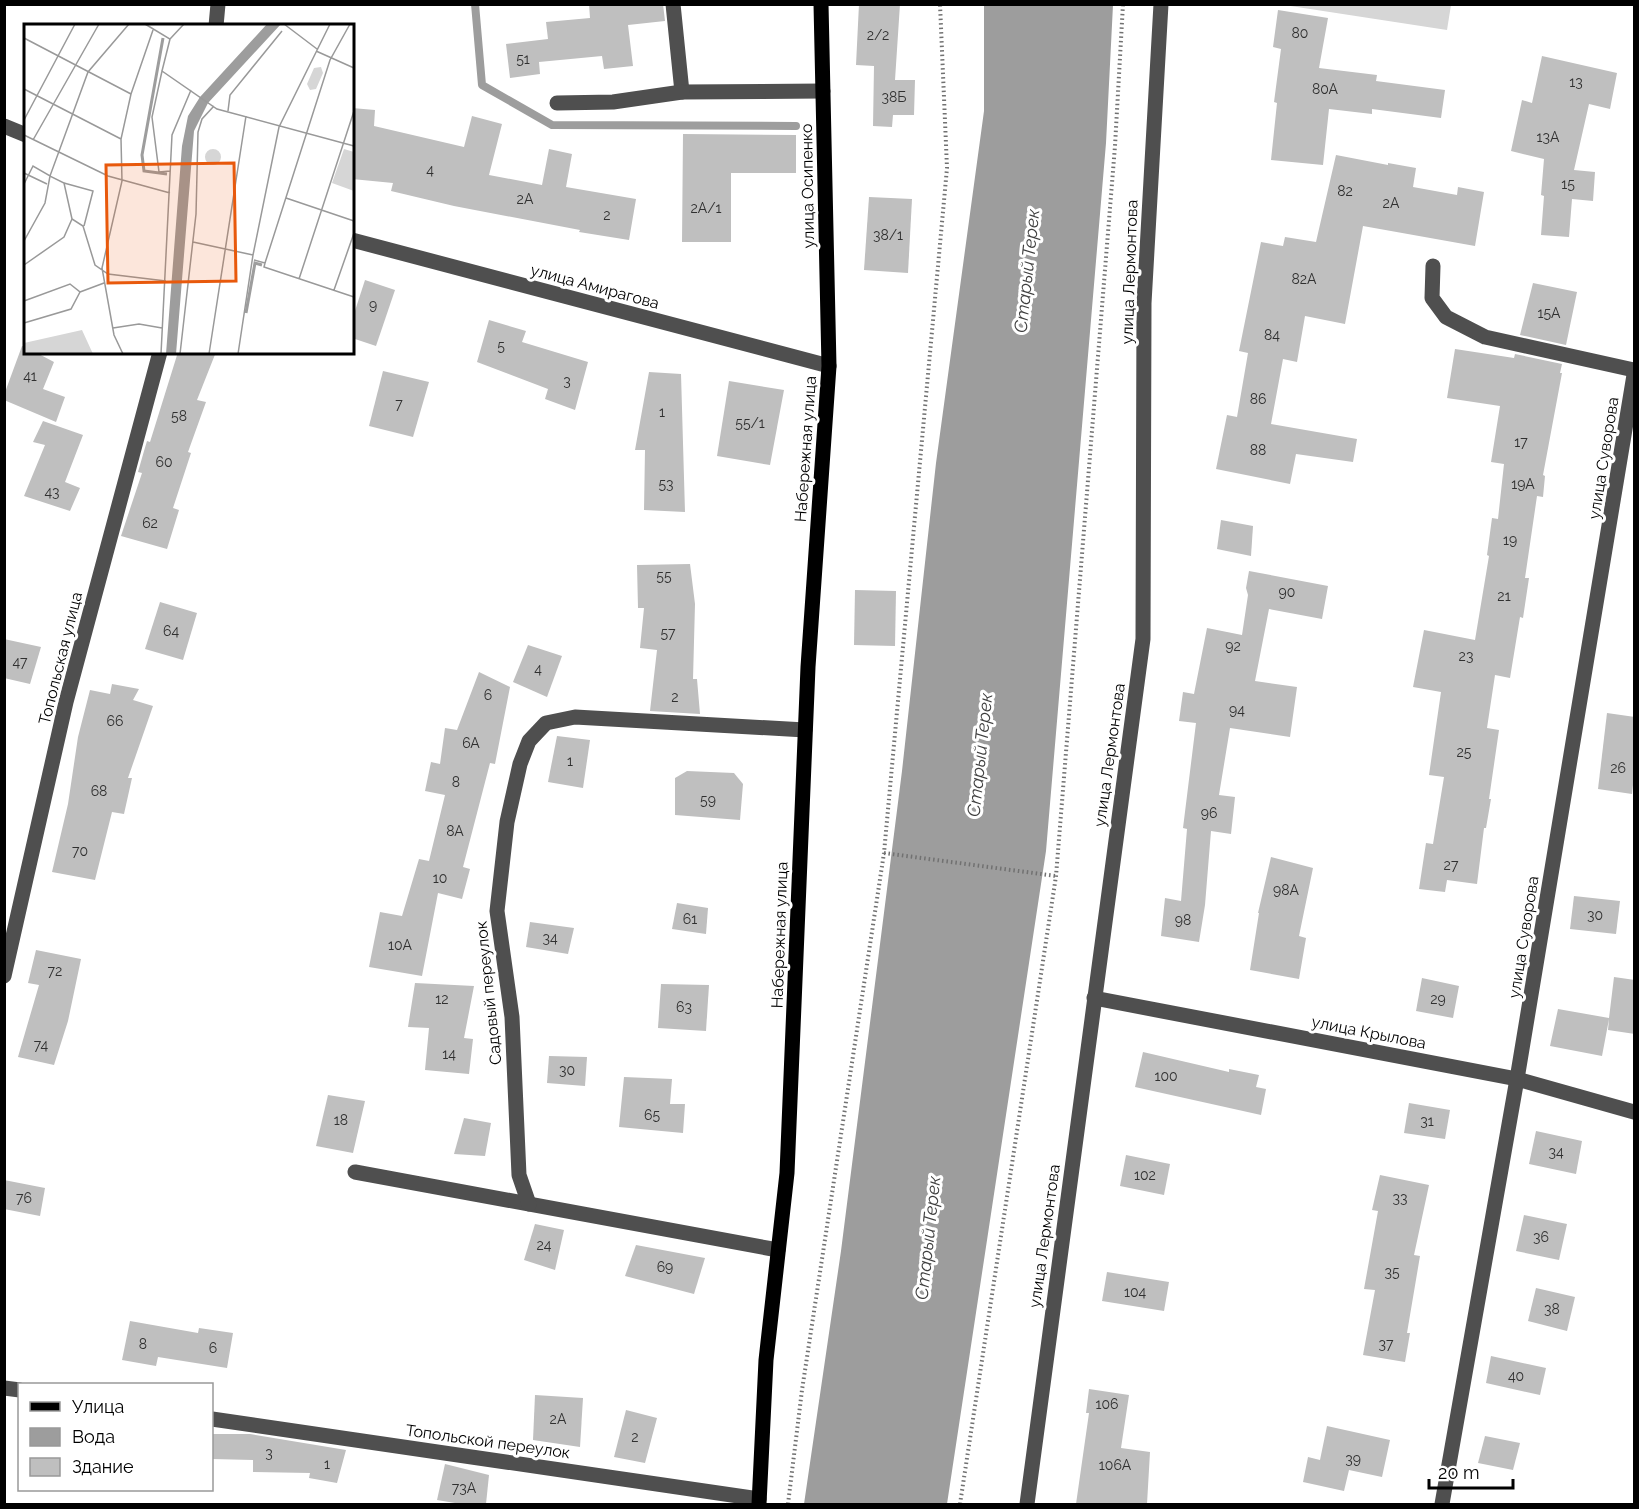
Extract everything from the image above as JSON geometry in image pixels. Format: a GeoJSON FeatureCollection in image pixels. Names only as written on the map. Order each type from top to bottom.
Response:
{"type":"FeatureCollection","features":[{"type":"Feature","properties":{"kind":"main road","name":"улица Осипенко"},"geometry":{"type":"LineString","coordinates":[[821,4],[829,366]]}},
{"type":"Feature","properties":{"kind":"main road","name":"Набережная улица"},"geometry":{"type":"LineString","coordinates":[[759,1502],[766,1360],[787,1173],[805,730],[829,366]]}},
{"type":"Feature","properties":{"kind":"street"},"geometry":{"type":"LineString","coordinates":[[216,24],[218,4]]}},
{"type":"Feature","properties":{"kind":"street"},"geometry":{"type":"LineString","coordinates":[[673,4],[682,92]]}},
{"type":"Feature","properties":{"kind":"street","name":"улица Лермонтова"},"geometry":{"type":"LineString","coordinates":[[1027,1504],[1143,639],[1144,303],[1161,4]]}},
{"type":"Feature","properties":{"kind":"street"},"geometry":{"type":"LineString","coordinates":[[557,103],[613,102],[682,92],[823,91]]}},
{"type":"Feature","properties":{"kind":"street"},"geometry":{"type":"LineString","coordinates":[[4,126],[24,134]]}},
{"type":"Feature","properties":{"kind":"street","name":"улица Амирагова"},"geometry":{"type":"LineString","coordinates":[[354,241],[829,366]]}},
{"type":"Feature","properties":{"kind":"street"},"geometry":{"type":"LineString","coordinates":[[1433,266],[1432,298],[1446,317],[1485,338],[1635,370]]}},
{"type":"Feature","properties":{"kind":"street","name":"Топольская улица"},"geometry":{"type":"LineString","coordinates":[[4,976],[66,702],[159,354]]}},
{"type":"Feature","properties":{"kind":"street","name":"улица Суворова"},"geometry":{"type":"LineString","coordinates":[[1442,1504],[1517,1079],[1635,375]]}},
{"type":"Feature","properties":{"kind":"street","name":"Садовый переулок"},"geometry":{"type":"LineString","coordinates":[[529,1204],[519,1175],[512,1017],[497,912],[507,822],[520,764],[529,741],[546,723],[575,717],[805,730]]}},
{"type":"Feature","properties":{"kind":"street","name":"улица Крылова"},"geometry":{"type":"LineString","coordinates":[[1094,998],[1517,1079],[1635,1112]]}},
{"type":"Feature","properties":{"kind":"street"},"geometry":{"type":"LineString","coordinates":[[356,1172],[778,1250]]}},
{"type":"Feature","properties":{"kind":"street","name":"Топольской переулок"},"geometry":{"type":"LineString","coordinates":[[213,1419],[759,1502]]}},
{"type":"Feature","properties":{"kind":"path"},"geometry":{"type":"LineString","coordinates":[[788,1504],[802,1390],[884,853],[946,168],[940,4]]}},
{"type":"Feature","properties":{"kind":"path"},"geometry":{"type":"LineString","coordinates":[[960,1504],[1056,876],[1113,169],[1123,4]]}},
{"type":"Feature","properties":{"kind":"path"},"geometry":{"type":"LineString","coordinates":[[884,853],[1056,876]]}},
{"type":"Feature","properties":{"kind":"shaded area"},"geometry":{"type":"Polygon","coordinates":[[[1451,4],[1447,30],[1284,5],[1451,4]]]}},
{"type":"Feature","properties":{"kind":"water","name":"Старый Терек"},"geometry":{"type":"Polygon","coordinates":[[[984,5],[1113,5],[1106,143],[1046,851],[947,1504],[804,1504],[841,1251],[902,771],[936,463],[984,111],[984,5]]]}},
{"type":"Feature","properties":{"kind":"building"},"geometry":{"type":"Polygon","coordinates":[[[589,4],[663,4],[665,21],[628,25],[633,66],[604,69],[602,56],[539,62],[540,74],[510,78],[506,44],[548,39],[546,22],[590,18],[589,4]]]}},
{"type":"Feature","properties":{"kind":"building"},"geometry":{"type":"Polygon","coordinates":[[[859,4],[900,4],[895,80],[915,80],[914,115],[893,115],[892,127],[873,126],[874,66],[856,65],[859,4]]]}},
{"type":"Feature","properties":{"kind":"building"},"geometry":{"type":"Polygon","coordinates":[[[1278,10],[1328,18],[1319,68],[1377,75],[1376,81],[1445,90],[1441,118],[1372,109],[1372,114],[1329,109],[1323,165],[1271,160],[1277,103],[1274,102],[1281,49],[1273,47],[1278,10]]]}},
{"type":"Feature","properties":{"kind":"building"},"geometry":{"type":"Polygon","coordinates":[[[1542,56],[1617,73],[1610,109],[1589,104],[1574,170],[1595,172],[1593,201],[1572,199],[1569,237],[1541,235],[1544,159],[1511,151],[1522,100],[1532,103],[1542,56]]]}},
{"type":"Feature","properties":{"kind":"building"},"geometry":{"type":"Polygon","coordinates":[[[354,108],[375,110],[374,126],[464,147],[472,116],[502,124],[489,175],[542,185],[549,149],[572,154],[566,187],[636,199],[629,240],[579,232],[580,230],[454,206],[391,191],[393,183],[354,179],[354,108]]]}},
{"type":"Feature","properties":{"kind":"building"},"geometry":{"type":"Polygon","coordinates":[[[683,134],[796,135],[796,173],[731,173],[731,242],[682,242],[683,134]]]}},
{"type":"Feature","properties":{"kind":"building"},"geometry":{"type":"Polygon","coordinates":[[[1336,155],[1416,168],[1413,187],[1457,195],[1458,187],[1484,192],[1475,246],[1363,226],[1345,324],[1305,316],[1297,362],[1283,359],[1271,424],[1357,439],[1353,462],[1296,454],[1290,484],[1216,469],[1227,415],[1237,417],[1248,353],[1239,351],[1261,242],[1283,246],[1285,237],[1316,242],[1336,155]]]}},
{"type":"Feature","properties":{"kind":"building"},"geometry":{"type":"Polygon","coordinates":[[[869,197],[912,199],[908,273],[864,270],[869,197]]]}},
{"type":"Feature","properties":{"kind":"building"},"geometry":{"type":"Polygon","coordinates":[[[365,280],[395,290],[376,346],[354,339],[354,314],[365,280]]]}},
{"type":"Feature","properties":{"kind":"building"},"geometry":{"type":"Polygon","coordinates":[[[1533,283],[1577,292],[1566,345],[1520,335],[1533,283]]]}},
{"type":"Feature","properties":{"kind":"building"},"geometry":{"type":"Polygon","coordinates":[[[489,320],[526,331],[522,342],[588,362],[575,410],[545,399],[548,389],[477,362],[489,320]]]}},
{"type":"Feature","properties":{"kind":"building"},"geometry":{"type":"Polygon","coordinates":[[[22,346],[24,346],[24,354],[39,354],[54,362],[43,389],[65,397],[56,422],[4,400],[22,346]]]}},
{"type":"Feature","properties":{"kind":"building"},"geometry":{"type":"Polygon","coordinates":[[[1455,349],[1514,358],[1515,354],[1562,364],[1560,373],[1562,373],[1543,475],[1545,476],[1543,497],[1537,496],[1525,578],[1529,578],[1510,678],[1495,675],[1487,728],[1499,730],[1489,799],[1491,799],[1486,828],[1484,828],[1477,884],[1447,880],[1445,892],[1419,889],[1426,843],[1433,844],[1444,777],[1429,775],[1441,692],[1413,687],[1424,630],[1475,640],[1489,556],[1487,555],[1492,518],[1498,519],[1504,464],[1491,462],[1500,406],[1447,398],[1455,349]]]}},
{"type":"Feature","properties":{"kind":"building"},"geometry":{"type":"Polygon","coordinates":[[[177,354],[215,354],[197,400],[206,402],[188,452],[191,453],[173,508],[179,510],[167,549],[121,536],[142,473],[138,472],[147,441],[150,442],[177,354]]]}},
{"type":"Feature","properties":{"kind":"building"},"geometry":{"type":"Polygon","coordinates":[[[383,371],[429,382],[413,437],[369,426],[383,371]]]}},
{"type":"Feature","properties":{"kind":"building"},"geometry":{"type":"Polygon","coordinates":[[[649,372],[681,374],[685,512],[644,510],[645,450],[635,450],[649,372]]]}},
{"type":"Feature","properties":{"kind":"building"},"geometry":{"type":"Polygon","coordinates":[[[729,381],[784,390],[770,465],[717,456],[729,381]]]}},
{"type":"Feature","properties":{"kind":"building"},"geometry":{"type":"Polygon","coordinates":[[[43,421],[83,435],[65,482],[80,488],[70,511],[24,496],[45,445],[33,442],[43,421]]]}},
{"type":"Feature","properties":{"kind":"building"},"geometry":{"type":"Polygon","coordinates":[[[1221,520],[1253,526],[1251,556],[1217,549],[1221,520]]]}},
{"type":"Feature","properties":{"kind":"building"},"geometry":{"type":"Polygon","coordinates":[[[690,564],[695,604],[693,679],[697,679],[700,714],[650,711],[657,650],[640,648],[644,608],[638,608],[637,565],[690,564]]]}},
{"type":"Feature","properties":{"kind":"building"},"geometry":{"type":"Polygon","coordinates":[[[1249,571],[1328,586],[1322,619],[1269,609],[1255,681],[1297,687],[1290,737],[1230,728],[1219,795],[1235,797],[1231,834],[1211,831],[1205,905],[1199,942],[1161,936],[1165,898],[1181,901],[1187,829],[1183,828],[1196,723],[1179,721],[1183,692],[1194,694],[1207,628],[1242,635],[1249,571]]]}},
{"type":"Feature","properties":{"kind":"building"},"geometry":{"type":"Polygon","coordinates":[[[855,590],[896,591],[895,646],[854,645],[855,590]]]}},
{"type":"Feature","properties":{"kind":"building"},"geometry":{"type":"Polygon","coordinates":[[[160,602],[197,613],[183,660],[145,649],[160,602]]]}},
{"type":"Feature","properties":{"kind":"building"},"geometry":{"type":"Polygon","coordinates":[[[4,639],[41,647],[30,684],[4,678],[4,639]]]}},
{"type":"Feature","properties":{"kind":"building"},"geometry":{"type":"Polygon","coordinates":[[[528,645],[562,656],[547,697],[513,682],[528,645]]]}},
{"type":"Feature","properties":{"kind":"building"},"geometry":{"type":"Polygon","coordinates":[[[479,672],[510,687],[495,764],[490,763],[463,867],[470,869],[462,899],[438,893],[422,976],[369,967],[380,912],[402,916],[419,859],[429,861],[445,795],[425,791],[431,762],[440,764],[445,728],[457,730],[479,672]]]}},
{"type":"Feature","properties":{"kind":"building"},"geometry":{"type":"Polygon","coordinates":[[[112,684],[139,689],[133,700],[153,706],[128,778],[132,778],[124,814],[112,812],[95,880],[52,872],[68,804],[78,737],[90,690],[110,694],[112,684]]]}},
{"type":"Feature","properties":{"kind":"building"},"geometry":{"type":"Polygon","coordinates":[[[1607,713],[1635,717],[1632,794],[1598,789],[1607,713]]]}},
{"type":"Feature","properties":{"kind":"building"},"geometry":{"type":"Polygon","coordinates":[[[557,736],[590,740],[583,788],[548,782],[557,736]]]}},
{"type":"Feature","properties":{"kind":"building"},"geometry":{"type":"Polygon","coordinates":[[[687,771],[734,773],[743,784],[740,820],[675,815],[675,778],[687,771]]]}},
{"type":"Feature","properties":{"kind":"building"},"geometry":{"type":"Polygon","coordinates":[[[1271,857],[1313,868],[1299,936],[1306,938],[1299,979],[1250,970],[1258,913],[1271,857]]]}},
{"type":"Feature","properties":{"kind":"building"},"geometry":{"type":"Polygon","coordinates":[[[1574,896],[1620,901],[1616,934],[1570,929],[1574,896]]]}},
{"type":"Feature","properties":{"kind":"building"},"geometry":{"type":"Polygon","coordinates":[[[677,903],[708,908],[706,934],[672,929],[677,903]]]}},
{"type":"Feature","properties":{"kind":"building"},"geometry":{"type":"Polygon","coordinates":[[[530,922],[574,928],[568,954],[526,947],[530,922]]]}},
{"type":"Feature","properties":{"kind":"building"},"geometry":{"type":"Polygon","coordinates":[[[36,950],[81,959],[68,1021],[54,1065],[18,1057],[39,985],[28,983],[36,950]]]}},
{"type":"Feature","properties":{"kind":"building"},"geometry":{"type":"Polygon","coordinates":[[[1614,977],[1635,980],[1635,1034],[1608,1030],[1609,1019],[1602,1056],[1550,1046],[1558,1009],[1609,1018],[1614,977]]]}},
{"type":"Feature","properties":{"kind":"building"},"geometry":{"type":"Polygon","coordinates":[[[1422,978],[1459,986],[1453,1018],[1416,1011],[1422,978]]]}},
{"type":"Feature","properties":{"kind":"building"},"geometry":{"type":"Polygon","coordinates":[[[415,983],[474,986],[464,1038],[473,1039],[469,1074],[425,1070],[429,1028],[408,1027],[415,983]]]}},
{"type":"Feature","properties":{"kind":"building"},"geometry":{"type":"Polygon","coordinates":[[[661,984],[709,985],[706,1031],[658,1028],[661,984]]]}},
{"type":"Feature","properties":{"kind":"building"},"geometry":{"type":"Polygon","coordinates":[[[1143,1052],[1229,1072],[1229,1069],[1259,1075],[1256,1087],[1266,1089],[1261,1115],[1135,1087],[1143,1052]]]}},
{"type":"Feature","properties":{"kind":"building"},"geometry":{"type":"Polygon","coordinates":[[[549,1056],[587,1057],[585,1086],[547,1083],[549,1056]]]}},
{"type":"Feature","properties":{"kind":"building"},"geometry":{"type":"Polygon","coordinates":[[[624,1077],[672,1079],[670,1104],[685,1104],[683,1133],[619,1127],[624,1077]]]}},
{"type":"Feature","properties":{"kind":"building"},"geometry":{"type":"Polygon","coordinates":[[[328,1095],[365,1101],[353,1153],[316,1146],[328,1095]]]}},
{"type":"Feature","properties":{"kind":"building"},"geometry":{"type":"Polygon","coordinates":[[[1409,1103],[1450,1110],[1445,1139],[1404,1133],[1409,1103]]]}},
{"type":"Feature","properties":{"kind":"building"},"geometry":{"type":"Polygon","coordinates":[[[464,1118],[491,1123],[485,1156],[454,1154],[464,1118]]]}},
{"type":"Feature","properties":{"kind":"building"},"geometry":{"type":"Polygon","coordinates":[[[1536,1131],[1582,1141],[1576,1174],[1529,1164],[1536,1131]]]}},
{"type":"Feature","properties":{"kind":"building"},"geometry":{"type":"Polygon","coordinates":[[[1126,1155],[1170,1164],[1164,1195],[1120,1186],[1126,1155]]]}},
{"type":"Feature","properties":{"kind":"building"},"geometry":{"type":"Polygon","coordinates":[[[1380,1175],[1429,1185],[1414,1255],[1420,1256],[1407,1333],[1410,1333],[1405,1362],[1363,1355],[1375,1290],[1364,1289],[1378,1211],[1372,1210],[1380,1175]]]}},
{"type":"Feature","properties":{"kind":"building"},"geometry":{"type":"Polygon","coordinates":[[[4,1180],[45,1188],[40,1216],[4,1209],[4,1180]]]}},
{"type":"Feature","properties":{"kind":"building"},"geometry":{"type":"Polygon","coordinates":[[[1524,1215],[1567,1224],[1559,1260],[1516,1251],[1524,1215]]]}},
{"type":"Feature","properties":{"kind":"building"},"geometry":{"type":"Polygon","coordinates":[[[535,1224],[564,1230],[555,1270],[524,1260],[535,1224]]]}},
{"type":"Feature","properties":{"kind":"building"},"geometry":{"type":"Polygon","coordinates":[[[636,1245],[705,1258],[694,1294],[625,1276],[636,1245]]]}},
{"type":"Feature","properties":{"kind":"building"},"geometry":{"type":"Polygon","coordinates":[[[1107,1272],[1169,1282],[1164,1311],[1102,1301],[1107,1272]]]}},
{"type":"Feature","properties":{"kind":"building"},"geometry":{"type":"Polygon","coordinates":[[[1536,1288],[1575,1297],[1567,1331],[1528,1321],[1536,1288]]]}},
{"type":"Feature","properties":{"kind":"building"},"geometry":{"type":"Polygon","coordinates":[[[130,1321],[198,1333],[199,1328],[233,1333],[227,1368],[158,1357],[156,1366],[122,1360],[130,1321]]]}},
{"type":"Feature","properties":{"kind":"building"},"geometry":{"type":"Polygon","coordinates":[[[1491,1356],[1546,1368],[1540,1395],[1486,1383],[1491,1356]]]}},
{"type":"Feature","properties":{"kind":"building"},"geometry":{"type":"Polygon","coordinates":[[[1089,1389],[1129,1395],[1121,1448],[1150,1452],[1147,1504],[1076,1504],[1089,1413],[1086,1413],[1089,1389]]]}},
{"type":"Feature","properties":{"kind":"building"},"geometry":{"type":"Polygon","coordinates":[[[535,1395],[583,1398],[580,1447],[533,1440],[535,1395]]]}},
{"type":"Feature","properties":{"kind":"building"},"geometry":{"type":"Polygon","coordinates":[[[626,1410],[657,1418],[645,1463],[614,1457],[626,1410]]]}},
{"type":"Feature","properties":{"kind":"building"},"geometry":{"type":"Polygon","coordinates":[[[1327,1426],[1390,1440],[1382,1477],[1349,1470],[1344,1491],[1303,1482],[1308,1457],[1320,1460],[1327,1426]]]}},
{"type":"Feature","properties":{"kind":"building"},"geometry":{"type":"Polygon","coordinates":[[[213,1434],[250,1434],[346,1450],[337,1483],[309,1478],[310,1473],[253,1472],[253,1460],[213,1459],[213,1434]]]}},
{"type":"Feature","properties":{"kind":"building"},"geometry":{"type":"Polygon","coordinates":[[[1485,1436],[1520,1443],[1513,1470],[1478,1463],[1485,1436]]]}},
{"type":"Feature","properties":{"kind":"building"},"geometry":{"type":"Polygon","coordinates":[[[445,1464],[489,1475],[486,1504],[461,1504],[437,1500],[445,1464]]]}},
{"type":"Feature","properties":{"kind":"waterway"},"geometry":{"type":"LineString","coordinates":[[475,4],[482,85],[552,125],[796,126]]}}]}
